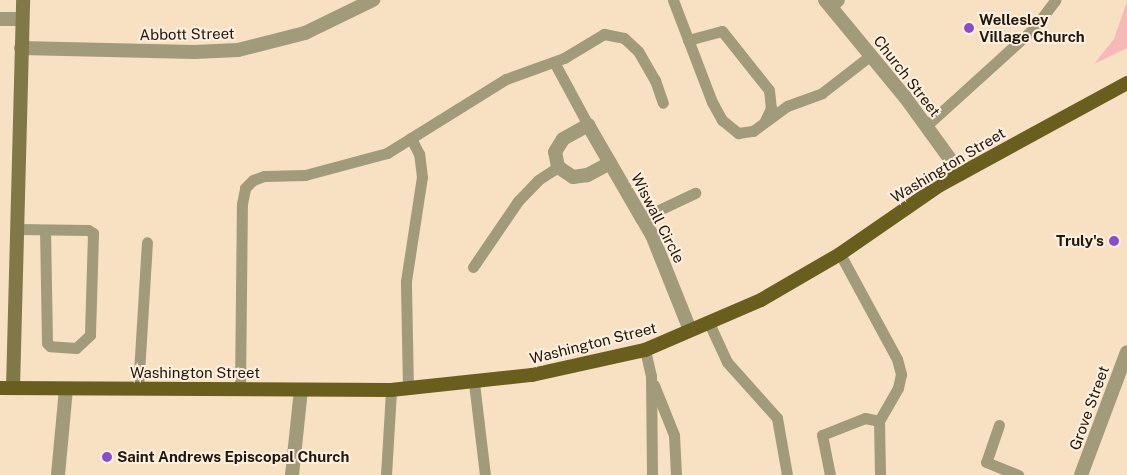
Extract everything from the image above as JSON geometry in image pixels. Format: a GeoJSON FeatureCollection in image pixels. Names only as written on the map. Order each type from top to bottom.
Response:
{"type":"FeatureCollection","features":[{"type":"Feature","properties":{"kind":"main road"},"geometry":{"type":"LineString","coordinates":[[7,388],[17,229],[23,0]]}},
{"type":"Feature","properties":{"kind":"main road","name":"Washington Street"},"geometry":{"type":"LineString","coordinates":[[7,388],[408,389],[474,384],[574,367],[645,350],[761,300],[840,254],[961,174],[1127,83]]}},
{"type":"Feature","properties":{"kind":"street","name":"Abbott Street"},"geometry":{"type":"LineString","coordinates":[[21,48],[194,52],[238,50],[272,44],[305,33],[373,0]]}},
{"type":"Feature","properties":{"kind":"street","name":"Church Street"},"geometry":{"type":"LineString","coordinates":[[831,2],[961,174]]}},
{"type":"Feature","properties":{"kind":"street"},"geometry":{"type":"LineString","coordinates":[[0,19],[22,19]]}},
{"type":"Feature","properties":{"kind":"street"},"geometry":{"type":"LineString","coordinates":[[588,125],[560,142],[556,152],[558,167],[569,176],[580,178],[610,163]]}},
{"type":"Feature","properties":{"kind":"street","name":"Wiswall Circle"},"geometry":{"type":"LineString","coordinates":[[588,125],[662,256],[690,330]]}},
{"type":"Feature","properties":{"kind":"street","name":"Grove Street"},"geometry":{"type":"LineString","coordinates":[[1082,475],[1127,352]]}},
{"type":"Feature","properties":{"kind":"street"},"geometry":{"type":"LineString","coordinates":[[58,475],[66,389]]}},
{"type":"Feature","properties":{"kind":"street"},"geometry":{"type":"LineString","coordinates":[[292,475],[301,390]]}},
{"type":"Feature","properties":{"kind":"lane"},"geometry":{"type":"LineString","coordinates":[[673,0],[708,94],[727,126],[743,134],[763,124],[787,106],[822,93],[871,55]]}},
{"type":"Feature","properties":{"kind":"lane"},"geometry":{"type":"LineString","coordinates":[[926,126],[1035,27],[1055,0]]}},
{"type":"Feature","properties":{"kind":"lane"},"geometry":{"type":"LineString","coordinates":[[688,40],[722,31],[769,90],[771,108],[763,124]]}},
{"type":"Feature","properties":{"kind":"lane"},"geometry":{"type":"LineString","coordinates":[[240,389],[242,204],[245,188],[253,180],[264,176],[305,175],[365,161],[411,138],[506,79],[572,54],[597,36],[617,35],[638,51],[655,80],[663,103]]}},
{"type":"Feature","properties":{"kind":"lane"},"geometry":{"type":"LineString","coordinates":[[554,62],[588,125]]}},
{"type":"Feature","properties":{"kind":"lane"},"geometry":{"type":"LineString","coordinates":[[408,389],[406,281],[422,177],[419,154],[411,138]]}},
{"type":"Feature","properties":{"kind":"lane"},"geometry":{"type":"LineString","coordinates":[[473,267],[518,202],[538,180],[558,167]]}},
{"type":"Feature","properties":{"kind":"lane"},"geometry":{"type":"LineString","coordinates":[[642,218],[695,193]]}},
{"type":"Feature","properties":{"kind":"lane"},"geometry":{"type":"LineString","coordinates":[[17,229],[88,230],[92,233],[90,335],[87,341],[76,348],[50,346],[47,342],[45,230]]}},
{"type":"Feature","properties":{"kind":"lane"},"geometry":{"type":"LineString","coordinates":[[138,389],[147,242]]}},
{"type":"Feature","properties":{"kind":"lane"},"geometry":{"type":"LineString","coordinates":[[840,254],[897,359],[901,374],[898,388],[879,421],[880,475]]}},
{"type":"Feature","properties":{"kind":"lane"},"geometry":{"type":"LineString","coordinates":[[709,322],[727,362],[777,418],[787,475]]}},
{"type":"Feature","properties":{"kind":"lane"},"geometry":{"type":"LineString","coordinates":[[645,350],[652,376],[674,435],[676,475]]}},
{"type":"Feature","properties":{"kind":"lane"},"geometry":{"type":"LineString","coordinates":[[652,376],[652,475]]}},
{"type":"Feature","properties":{"kind":"lane"},"geometry":{"type":"LineString","coordinates":[[474,384],[486,475]]}},
{"type":"Feature","properties":{"kind":"lane"},"geometry":{"type":"LineString","coordinates":[[386,475],[391,390]]}},
{"type":"Feature","properties":{"kind":"lane"},"geometry":{"type":"LineString","coordinates":[[830,475],[822,435],[865,418],[879,421]]}},
{"type":"Feature","properties":{"kind":"lane"},"geometry":{"type":"LineString","coordinates":[[999,425],[986,462],[1019,475]]}},
{"type":"Feature","properties":{"kind":"shaded area"},"geometry":{"type":"Polygon","coordinates":[[[1127,1],[1127,48],[1094,64],[1114,39],[1127,1]]]}},
{"type":"Feature","properties":{"kind":"place","name":"Wellesley Village Church"},"geometry":{"type":"Point","coordinates":[969,28]}},
{"type":"Feature","properties":{"kind":"place","name":"Truly's"},"geometry":{"type":"Point","coordinates":[1114,241]}},
{"type":"Feature","properties":{"kind":"place","name":"Saint Andrews Episcopal Church"},"geometry":{"type":"Point","coordinates":[107,457]}}]}
